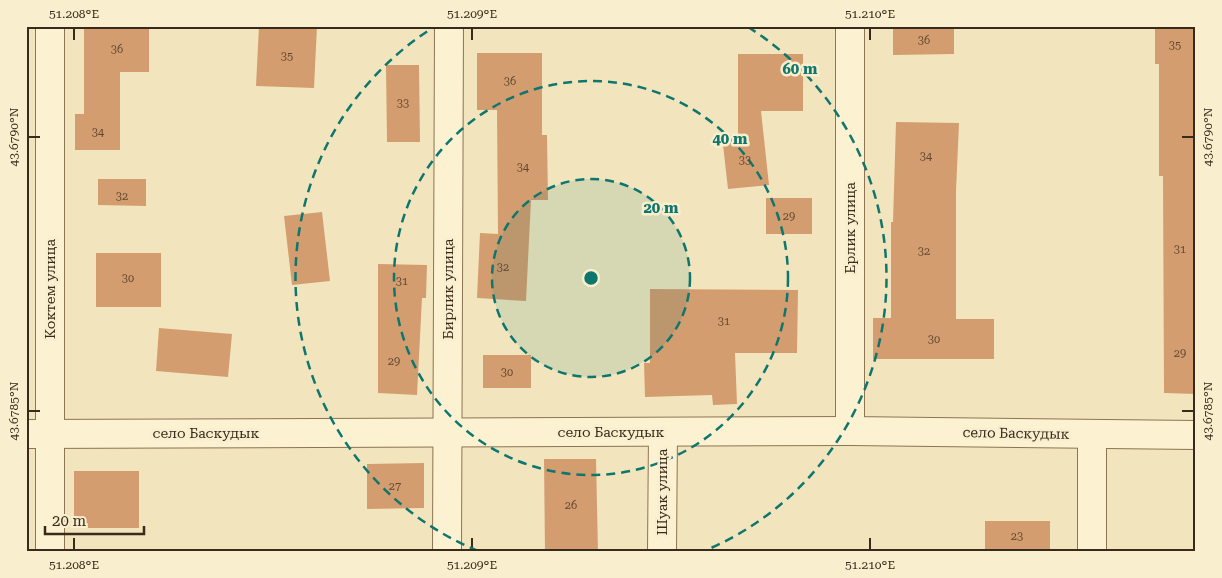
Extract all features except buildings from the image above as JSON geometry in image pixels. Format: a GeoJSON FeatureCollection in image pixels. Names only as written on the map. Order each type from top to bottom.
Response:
{"type":"FeatureCollection","features":[{"type":"Feature","properties":{"kind":"street","name":"Коктем улица"},"geometry":{"type":"LineString","coordinates":[[50,26],[38,434],[50,552]]}},
{"type":"Feature","properties":{"kind":"street","name":"Бирлик улица"},"geometry":{"type":"LineString","coordinates":[[447,552],[449,26]]}},
{"type":"Feature","properties":{"kind":"street","name":"Ерлик улица"},"geometry":{"type":"LineString","coordinates":[[850,26],[850,431]]}},
{"type":"Feature","properties":{"kind":"street","name":"село Баскудык"},"geometry":{"type":"LineString","coordinates":[[38,434],[850,431],[1196,435]]}},
{"type":"Feature","properties":{"kind":"street","name":"Шуак улица"},"geometry":{"type":"LineString","coordinates":[[662,552],[663,432]]}},
{"type":"Feature","properties":{"kind":"street"},"geometry":{"type":"LineString","coordinates":[[1092,434],[1092,552]]}}]}
